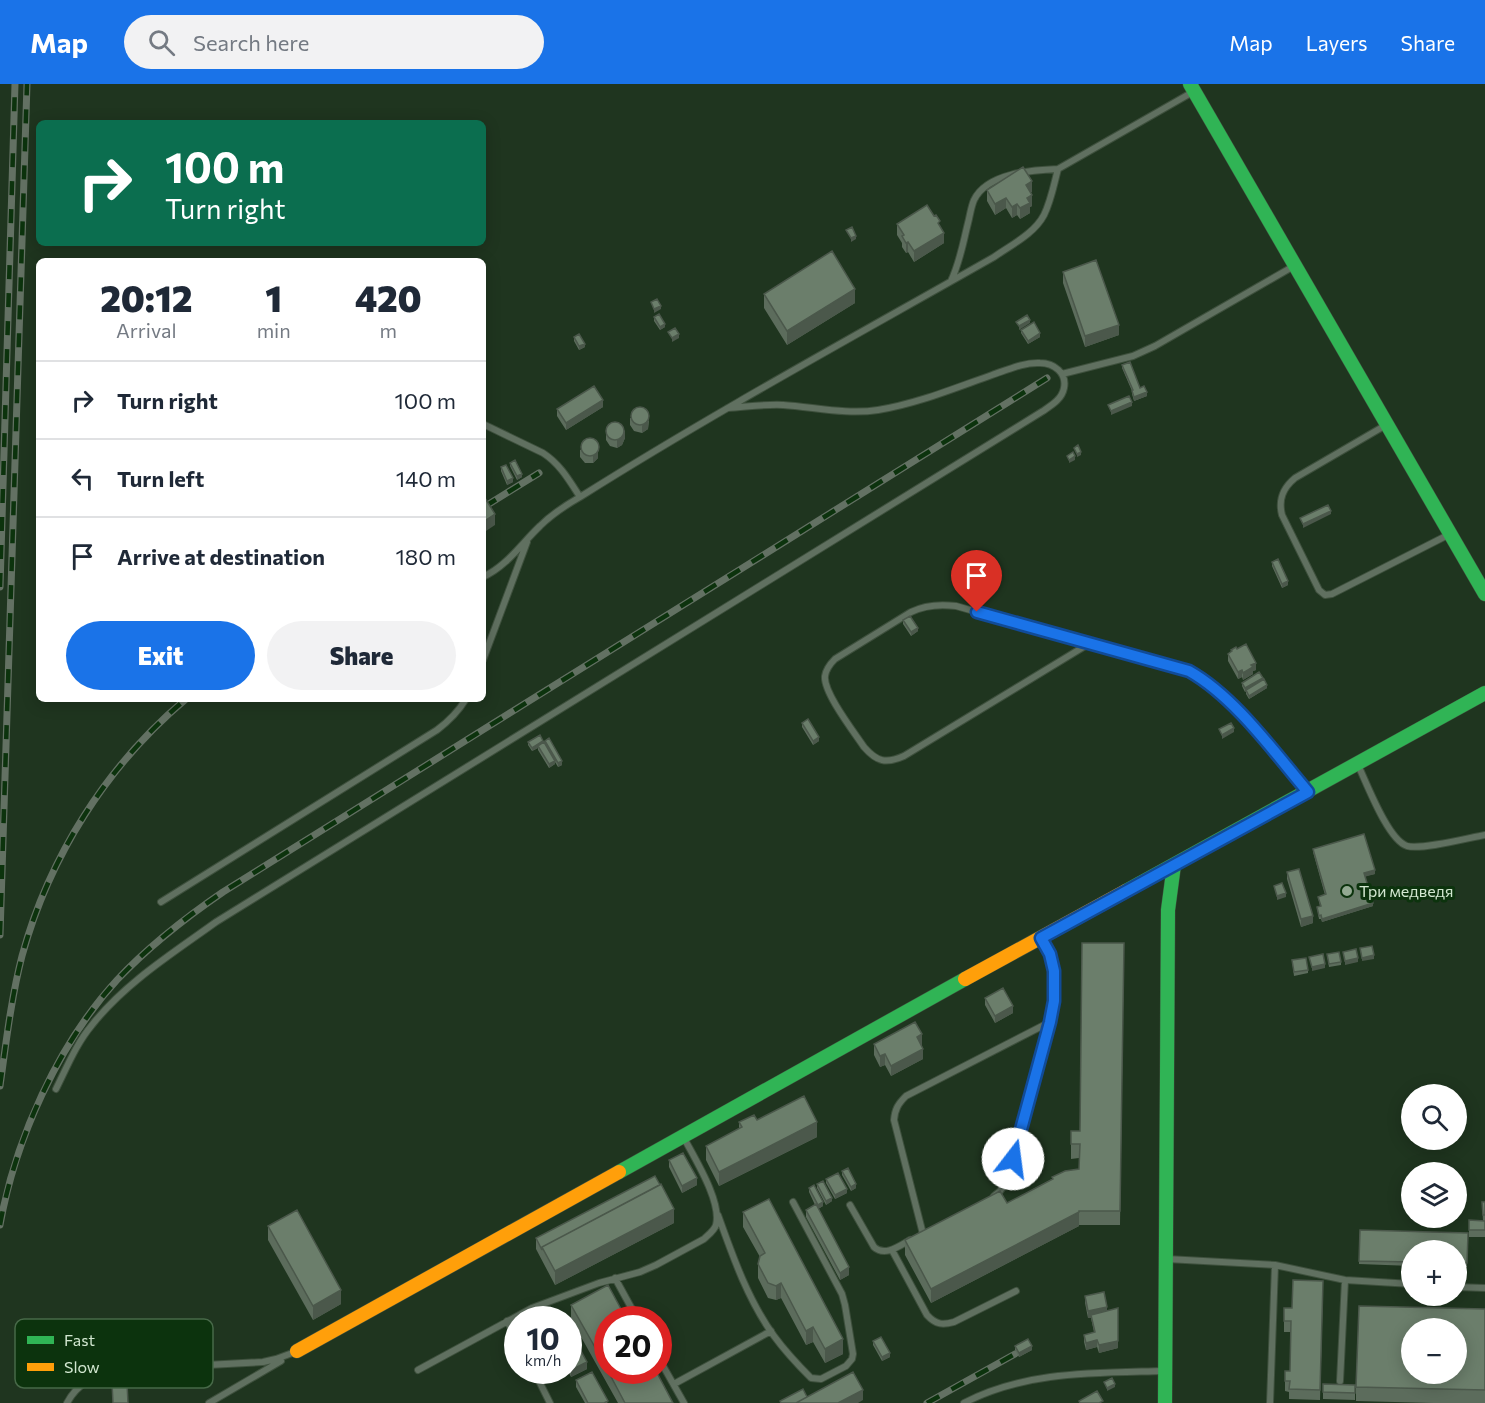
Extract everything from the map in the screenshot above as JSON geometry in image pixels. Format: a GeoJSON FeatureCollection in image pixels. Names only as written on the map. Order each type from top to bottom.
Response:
{"type":"FeatureCollection","features":[{"type":"Feature","properties":{"kind":"street"},"geometry":{"type":"LineString","coordinates":[[1192,88],[1485,594]]}},
{"type":"Feature","properties":{"kind":"street"},"geometry":{"type":"LineString","coordinates":[[297,1351],[1485,693]]}},
{"type":"Feature","properties":{"kind":"street"},"geometry":{"type":"LineString","coordinates":[[1165,1403],[1168,910],[1174,865]]}},
{"type":"Feature","properties":{"kind":"lane"},"geometry":{"type":"LineString","coordinates":[[950,281],[959,260],[972,207],[979,192],[986,186],[1014,175],[1036,170],[1058,169],[1192,88]]}},
{"type":"Feature","properties":{"kind":"lane"},"geometry":{"type":"LineString","coordinates":[[486,575],[501,567],[552,515],[580,496],[728,408],[1001,252],[1027,234],[1044,215],[1058,169]]}},
{"type":"Feature","properties":{"kind":"lane"},"geometry":{"type":"LineString","coordinates":[[1062,374],[1133,356],[1295,266]]}},
{"type":"Feature","properties":{"kind":"lane"},"geometry":{"type":"LineString","coordinates":[[56,1089],[82,1039],[101,1014],[136,982],[216,922],[1043,411],[1054,404],[1064,391],[1065,382],[1062,374],[1053,365],[1038,362],[912,402],[879,410],[858,412],[780,405],[728,408]]}},
{"type":"Feature","properties":{"kind":"lane"},"geometry":{"type":"LineString","coordinates":[[486,425],[552,459],[580,496]]}},
{"type":"Feature","properties":{"kind":"lane"},"geometry":{"type":"LineString","coordinates":[[1387,425],[1295,478],[1282,494],[1280,501],[1282,514],[1319,590],[1325,595],[1332,594],[1450,534]]}},
{"type":"Feature","properties":{"kind":"lane"},"geometry":{"type":"LineString","coordinates":[[486,652],[529,538]]}},
{"type":"Feature","properties":{"kind":"lane"},"geometry":{"type":"LineString","coordinates":[[1090,643],[904,756],[885,762],[870,755],[864,747],[832,698],[825,677],[828,667],[835,659],[910,612],[943,604],[956,606],[1090,643],[1189,671],[1202,679],[1250,723],[1308,792]]}},
{"type":"Feature","properties":{"kind":"lane"},"geometry":{"type":"LineString","coordinates":[[160,902],[437,730],[450,721],[464,702]]}},
{"type":"Feature","properties":{"kind":"lane"},"geometry":{"type":"LineString","coordinates":[[1357,764],[1397,841],[1408,846],[1423,846],[1485,835]]}},
{"type":"Feature","properties":{"kind":"lane"},"geometry":{"type":"LineString","coordinates":[[992,1197],[1007,1182],[1054,1001],[1054,971],[1050,954],[1041,938]]}},
{"type":"Feature","properties":{"kind":"lane"},"geometry":{"type":"LineString","coordinates":[[923,1234],[894,1120],[898,1104],[906,1096],[1050,1022]]}},
{"type":"Feature","properties":{"kind":"lane"},"geometry":{"type":"LineString","coordinates":[[683,1136],[712,1193],[742,1280],[771,1331],[790,1356],[811,1378],[816,1380],[846,1366],[853,1354],[842,1294],[793,1202]]}},
{"type":"Feature","properties":{"kind":"lane"},"geometry":{"type":"LineString","coordinates":[[850,1205],[877,1250],[892,1250],[933,1228]]}},
{"type":"Feature","properties":{"kind":"lane"},"geometry":{"type":"LineString","coordinates":[[536,1306],[599,1282],[640,1272],[704,1239],[716,1227],[715,1206]]}},
{"type":"Feature","properties":{"kind":"lane"},"geometry":{"type":"LineString","coordinates":[[892,1250],[927,1315],[939,1324],[954,1322],[1016,1291]]}},
{"type":"Feature","properties":{"kind":"lane"},"geometry":{"type":"LineString","coordinates":[[1167,1259],[1275,1265],[1345,1280],[1401,1283]]}},
{"type":"Feature","properties":{"kind":"lane"},"geometry":{"type":"LineString","coordinates":[[1270,1403],[1275,1265]]}},
{"type":"Feature","properties":{"kind":"lane"},"geometry":{"type":"LineString","coordinates":[[615,1278],[630,1306]]}},
{"type":"Feature","properties":{"kind":"lane"},"geometry":{"type":"LineString","coordinates":[[1340,1381],[1345,1280]]}},
{"type":"Feature","properties":{"kind":"lane"},"geometry":{"type":"LineString","coordinates":[[1467,1287],[1485,1288]]}},
{"type":"Feature","properties":{"kind":"lane"},"geometry":{"type":"LineString","coordinates":[[417,1370],[504,1323]]}},
{"type":"Feature","properties":{"kind":"lane"},"geometry":{"type":"LineString","coordinates":[[674,1384],[771,1331]]}},
{"type":"Feature","properties":{"kind":"lane"},"geometry":{"type":"LineString","coordinates":[[213,1365],[263,1362],[297,1351]]}},
{"type":"Feature","properties":{"kind":"lane"},"geometry":{"type":"LineString","coordinates":[[209,1403],[297,1351]]}},
{"type":"Feature","properties":{"kind":"lane"},"geometry":{"type":"LineString","coordinates":[[964,1403],[1011,1385],[1050,1377],[1070,1374],[1165,1371]]}},
{"type":"Feature","properties":{"kind":"lane"},"geometry":{"type":"LineString","coordinates":[[672,1381],[684,1403]]}},
{"type":"Feature","properties":{"kind":"lane"},"geometry":{"type":"LineString","coordinates":[[540,1384],[550,1403]]}},
{"type":"Feature","properties":{"kind":"lane"},"geometry":{"type":"LineString","coordinates":[[67,1403],[77,1388]]}},
{"type":"Feature","properties":{"kind":"building"},"geometry":{"type":"Polygon","coordinates":[[[1023,167],[1032,181],[1026,185],[1032,195],[1027,198],[1030,203],[1020,208],[1017,204],[1012,207],[1006,198],[995,204],[987,190],[1023,167]]]}},
{"type":"Feature","properties":{"kind":"building"},"geometry":{"type":"Polygon","coordinates":[[[927,205],[940,221],[938,223],[944,233],[914,251],[908,242],[906,243],[897,224],[927,205]]]}},
{"type":"Feature","properties":{"kind":"building"},"geometry":{"type":"Polygon","coordinates":[[[852,227],[856,236],[851,238],[846,230],[852,227]]]}},
{"type":"Feature","properties":{"kind":"building"},"geometry":{"type":"Polygon","coordinates":[[[832,251],[855,289],[787,331],[764,294],[832,251]]]}},
{"type":"Feature","properties":{"kind":"building"},"geometry":{"type":"Polygon","coordinates":[[[1096,260],[1119,325],[1085,336],[1063,272],[1096,260]]]}},
{"type":"Feature","properties":{"kind":"building"},"geometry":{"type":"Polygon","coordinates":[[[657,299],[661,306],[654,309],[651,302],[657,299]]]}},
{"type":"Feature","properties":{"kind":"building"},"geometry":{"type":"Polygon","coordinates":[[[659,314],[665,324],[660,327],[654,317],[659,314]]]}},
{"type":"Feature","properties":{"kind":"building"},"geometry":{"type":"Polygon","coordinates":[[[1027,315],[1030,320],[1019,326],[1016,322],[1027,315]]]}},
{"type":"Feature","properties":{"kind":"building"},"geometry":{"type":"Polygon","coordinates":[[[1034,322],[1040,333],[1028,341],[1021,330],[1034,322]]]}},
{"type":"Feature","properties":{"kind":"building"},"geometry":{"type":"Polygon","coordinates":[[[675,328],[679,334],[672,338],[668,332],[675,328]]]}},
{"type":"Feature","properties":{"kind":"building"},"geometry":{"type":"Polygon","coordinates":[[[579,334],[585,344],[579,346],[574,337],[579,334]]]}},
{"type":"Feature","properties":{"kind":"building"},"geometry":{"type":"Polygon","coordinates":[[[1130,362],[1140,388],[1144,386],[1147,392],[1134,397],[1122,365],[1130,362]]]}},
{"type":"Feature","properties":{"kind":"building"},"geometry":{"type":"Polygon","coordinates":[[[594,386],[603,400],[566,423],[557,409],[594,386]]]}},
{"type":"Feature","properties":{"kind":"building"},"geometry":{"type":"Polygon","coordinates":[[[1129,396],[1132,402],[1111,411],[1108,405],[1129,396]]]}},
{"type":"Feature","properties":{"kind":"building"},"geometry":{"type":"Polygon","coordinates":[[[640,407],[648,412],[649,416],[644,424],[640,425],[632,420],[631,416],[636,408],[640,407]]]}},
{"type":"Feature","properties":{"kind":"building"},"geometry":{"type":"Polygon","coordinates":[[[615,422],[621,425],[624,431],[621,437],[615,440],[609,437],[606,431],[609,425],[615,422]]]}},
{"type":"Feature","properties":{"kind":"building"},"geometry":{"type":"Polygon","coordinates":[[[590,438],[598,443],[599,447],[594,455],[590,456],[582,451],[581,447],[586,439],[590,438]]]}},
{"type":"Feature","properties":{"kind":"building"},"geometry":{"type":"Polygon","coordinates":[[[1078,445],[1081,452],[1077,454],[1074,448],[1078,445]]]}},
{"type":"Feature","properties":{"kind":"building"},"geometry":{"type":"Polygon","coordinates":[[[1073,452],[1075,456],[1069,460],[1067,456],[1073,452]]]}},
{"type":"Feature","properties":{"kind":"building"},"geometry":{"type":"Polygon","coordinates":[[[515,460],[522,474],[517,476],[510,463],[515,460]]]}},
{"type":"Feature","properties":{"kind":"building"},"geometry":{"type":"Polygon","coordinates":[[[506,465],[513,478],[507,481],[501,467],[506,465]]]}},
{"type":"Feature","properties":{"kind":"building"},"geometry":{"type":"Polygon","coordinates":[[[486,500],[495,514],[486,520],[486,500]]]}},
{"type":"Feature","properties":{"kind":"building"},"geometry":{"type":"Polygon","coordinates":[[[1328,505],[1331,511],[1303,524],[1300,518],[1328,505]]]}},
{"type":"Feature","properties":{"kind":"building"},"geometry":{"type":"Polygon","coordinates":[[[1278,559],[1288,581],[1282,584],[1272,562],[1278,559]]]}},
{"type":"Feature","properties":{"kind":"building"},"geometry":{"type":"Polygon","coordinates":[[[910,616],[918,628],[911,632],[903,620],[910,616]]]}},
{"type":"Feature","properties":{"kind":"building"},"geometry":{"type":"Polygon","coordinates":[[[1246,644],[1256,663],[1243,673],[1242,670],[1238,672],[1228,654],[1236,647],[1237,649],[1246,644]]]}},
{"type":"Feature","properties":{"kind":"building"},"geometry":{"type":"Polygon","coordinates":[[[1259,672],[1263,678],[1245,688],[1242,683],[1259,672]]]}},
{"type":"Feature","properties":{"kind":"building"},"geometry":{"type":"Polygon","coordinates":[[[1264,679],[1267,685],[1249,696],[1246,690],[1264,679]]]}},
{"type":"Feature","properties":{"kind":"building"},"geometry":{"type":"Polygon","coordinates":[[[808,719],[819,737],[813,741],[802,723],[808,719]]]}},
{"type":"Feature","properties":{"kind":"building"},"geometry":{"type":"Polygon","coordinates":[[[1231,723],[1234,728],[1222,735],[1219,729],[1231,723]]]}},
{"type":"Feature","properties":{"kind":"building"},"geometry":{"type":"Polygon","coordinates":[[[540,735],[543,741],[532,748],[528,742],[540,735]]]}},
{"type":"Feature","properties":{"kind":"building"},"geometry":{"type":"Polygon","coordinates":[[[549,738],[562,761],[558,763],[545,741],[549,738]]]}},
{"type":"Feature","properties":{"kind":"building"},"geometry":{"type":"Polygon","coordinates":[[[544,742],[555,761],[549,764],[538,746],[544,742]]]}},
{"type":"Feature","properties":{"kind":"building","name":"Три медведя"},"geometry":{"type":"Polygon","coordinates":[[[1364,834],[1375,870],[1364,873],[1373,903],[1322,919],[1317,907],[1321,906],[1318,897],[1326,894],[1313,849],[1364,834]]]}},
{"type":"Feature","properties":{"kind":"building"},"geometry":{"type":"Polygon","coordinates":[[[1299,869],[1313,916],[1301,919],[1287,872],[1299,869]]]}},
{"type":"Feature","properties":{"kind":"building"},"geometry":{"type":"Polygon","coordinates":[[[1282,883],[1286,893],[1277,896],[1274,886],[1282,883]]]}},
{"type":"Feature","properties":{"kind":"building"},"geometry":{"type":"Polygon","coordinates":[[[1082,943],[1124,943],[1120,1211],[1079,1211],[931,1289],[905,1240],[1000,1191],[1007,1203],[1053,1179],[1052,1177],[1065,1171],[1079,1169],[1080,1144],[1071,1144],[1071,1131],[1080,1131],[1082,943]]]}},
{"type":"Feature","properties":{"kind":"building"},"geometry":{"type":"Polygon","coordinates":[[[1372,946],[1374,955],[1362,958],[1360,948],[1372,946]]]}},
{"type":"Feature","properties":{"kind":"building"},"geometry":{"type":"Polygon","coordinates":[[[1356,949],[1358,958],[1345,961],[1343,952],[1356,949]]]}},
{"type":"Feature","properties":{"kind":"building"},"geometry":{"type":"Polygon","coordinates":[[[1339,952],[1341,962],[1329,964],[1327,954],[1339,952]]]}},
{"type":"Feature","properties":{"kind":"building"},"geometry":{"type":"Polygon","coordinates":[[[1323,954],[1325,964],[1312,967],[1309,957],[1323,954]]]}},
{"type":"Feature","properties":{"kind":"building"},"geometry":{"type":"Polygon","coordinates":[[[1306,958],[1308,970],[1294,972],[1292,960],[1306,958]]]}},
{"type":"Feature","properties":{"kind":"building"},"geometry":{"type":"Polygon","coordinates":[[[1003,988],[1013,1006],[995,1016],[985,998],[1003,988]]]}},
{"type":"Feature","properties":{"kind":"building"},"geometry":{"type":"Polygon","coordinates":[[[915,1022],[922,1034],[917,1037],[923,1049],[891,1066],[885,1054],[880,1056],[874,1044],[915,1022]]]}},
{"type":"Feature","properties":{"kind":"building"},"geometry":{"type":"Polygon","coordinates":[[[804,1096],[817,1122],[719,1172],[706,1146],[742,1127],[739,1122],[754,1115],[757,1120],[804,1096]]]}},
{"type":"Feature","properties":{"kind":"building"},"geometry":{"type":"Polygon","coordinates":[[[683,1153],[697,1178],[682,1186],[669,1160],[683,1153]]]}},
{"type":"Feature","properties":{"kind":"building"},"geometry":{"type":"Polygon","coordinates":[[[848,1168],[856,1184],[851,1187],[842,1171],[848,1168]]]}},
{"type":"Feature","properties":{"kind":"building"},"geometry":{"type":"Polygon","coordinates":[[[838,1173],[847,1189],[835,1195],[826,1179],[838,1173]]]}},
{"type":"Feature","properties":{"kind":"building"},"geometry":{"type":"Polygon","coordinates":[[[655,1176],[660,1185],[542,1247],[542,1250],[536,1238],[655,1176]]]}},
{"type":"Feature","properties":{"kind":"building"},"geometry":{"type":"Polygon","coordinates":[[[823,1181],[832,1198],[826,1201],[817,1184],[823,1181]]]}},
{"type":"Feature","properties":{"kind":"building"},"geometry":{"type":"Polygon","coordinates":[[[661,1184],[674,1209],[555,1271],[542,1247],[661,1184]]]}},
{"type":"Feature","properties":{"kind":"building"},"geometry":{"type":"Polygon","coordinates":[[[814,1185],[823,1202],[818,1205],[809,1188],[814,1185]]]}},
{"type":"Feature","properties":{"kind":"building"},"geometry":{"type":"Polygon","coordinates":[[[769,1199],[843,1339],[825,1349],[813,1327],[806,1331],[781,1283],[776,1286],[768,1283],[758,1264],[760,1256],[765,1253],[743,1212],[769,1199]]]}},
{"type":"Feature","properties":{"kind":"building"},"geometry":{"type":"Polygon","coordinates":[[[1482,1202],[1485,1202],[1485,1215],[1483,1215],[1482,1202]]]}},
{"type":"Feature","properties":{"kind":"building"},"geometry":{"type":"Polygon","coordinates":[[[816,1204],[849,1267],[840,1273],[806,1210],[816,1204]]]}},
{"type":"Feature","properties":{"kind":"building"},"geometry":{"type":"Polygon","coordinates":[[[297,1210],[341,1290],[313,1306],[268,1226],[297,1210]]]}},
{"type":"Feature","properties":{"kind":"building"},"geometry":{"type":"Polygon","coordinates":[[[1469,1220],[1485,1221],[1485,1230],[1469,1230],[1469,1220]]]}},
{"type":"Feature","properties":{"kind":"building"},"geometry":{"type":"Polygon","coordinates":[[[1360,1230],[1468,1233],[1467,1263],[1467,1240],[1401,1240],[1401,1262],[1359,1261],[1360,1230]]]}},
{"type":"Feature","properties":{"kind":"building"},"geometry":{"type":"Polygon","coordinates":[[[1293,1280],[1323,1281],[1320,1390],[1289,1389],[1290,1381],[1285,1381],[1285,1371],[1290,1371],[1291,1321],[1284,1321],[1284,1308],[1292,1308],[1293,1280]]]}},
{"type":"Feature","properties":{"kind":"building"},"geometry":{"type":"Polygon","coordinates":[[[608,1285],[619,1306],[594,1306],[594,1345],[582,1324],[582,1306],[571,1305],[608,1285]]]}},
{"type":"Feature","properties":{"kind":"building"},"geometry":{"type":"Polygon","coordinates":[[[1104,1292],[1107,1307],[1088,1311],[1085,1296],[1104,1292]]]}},
{"type":"Feature","properties":{"kind":"building"},"geometry":{"type":"Polygon","coordinates":[[[1359,1306],[1485,1309],[1485,1390],[1356,1387],[1359,1306]]]}},
{"type":"Feature","properties":{"kind":"building"},"geometry":{"type":"Polygon","coordinates":[[[1118,1308],[1118,1341],[1099,1345],[1097,1340],[1086,1343],[1084,1335],[1095,1332],[1091,1315],[1118,1308]]]}},
{"type":"Feature","properties":{"kind":"building"},"geometry":{"type":"Polygon","coordinates":[[[881,1337],[890,1353],[882,1357],[873,1341],[881,1337]]]}},
{"type":"Feature","properties":{"kind":"building"},"geometry":{"type":"Polygon","coordinates":[[[1028,1339],[1032,1346],[1019,1353],[1015,1346],[1028,1339]]]}},
{"type":"Feature","properties":{"kind":"building"},"geometry":{"type":"Polygon","coordinates":[[[582,1353],[587,1362],[582,1364],[582,1353]]]}},
{"type":"Feature","properties":{"kind":"building"},"geometry":{"type":"Polygon","coordinates":[[[592,1372],[594,1384],[599,1384],[608,1401],[588,1403],[578,1384],[582,1384],[582,1377],[592,1372]]]}},
{"type":"Feature","properties":{"kind":"building"},"geometry":{"type":"Polygon","coordinates":[[[853,1372],[863,1390],[838,1403],[796,1403],[853,1372]]]}},
{"type":"Feature","properties":{"kind":"building"},"geometry":{"type":"Polygon","coordinates":[[[1112,1378],[1115,1384],[1107,1388],[1104,1382],[1112,1378]]]}},
{"type":"Feature","properties":{"kind":"building"},"geometry":{"type":"Polygon","coordinates":[[[615,1384],[663,1384],[673,1403],[625,1403],[615,1384]]]}},
{"type":"Feature","properties":{"kind":"building"},"geometry":{"type":"Polygon","coordinates":[[[1323,1384],[1355,1385],[1355,1393],[1323,1392],[1323,1384]]]}},
{"type":"Feature","properties":{"kind":"building"},"geometry":{"type":"Polygon","coordinates":[[[112,1388],[127,1388],[128,1403],[113,1403],[112,1388]]]}},
{"type":"Feature","properties":{"kind":"building"},"geometry":{"type":"Polygon","coordinates":[[[803,1389],[807,1397],[796,1403],[781,1403],[780,1401],[803,1389]]]}},
{"type":"Feature","properties":{"kind":"building"},"geometry":{"type":"Polygon","coordinates":[[[1097,1391],[1103,1401],[1080,1403],[1079,1401],[1097,1391]]]}},
{"type":"Feature","properties":{"kind":"railway"},"geometry":{"type":"LineString","coordinates":[[0,587],[15,84]]}},
{"type":"Feature","properties":{"kind":"railway"},"geometry":{"type":"LineString","coordinates":[[0,935],[27,84]]}},
{"type":"Feature","properties":{"kind":"railway"},"geometry":{"type":"LineString","coordinates":[[0,1225],[16,1160],[28,1127],[58,1063],[76,1033],[117,980],[168,933],[223,892],[1047,378]]}},
{"type":"Feature","properties":{"kind":"railway"},"geometry":{"type":"LineString","coordinates":[[486,506],[539,473]]}},
{"type":"Feature","properties":{"kind":"railway"},"geometry":{"type":"LineString","coordinates":[[0,1086],[18,972],[48,883],[84,815],[107,783],[157,725],[183,702]]}},
{"type":"Feature","properties":{"kind":"railway"},"geometry":{"type":"LineString","coordinates":[[927,1403],[1015,1354]]}},
{"type":"Feature","properties":{"kind":"traffic: fast"},"geometry":{"type":"LineString","coordinates":[[1190,84],[1485,594]]}},
{"type":"Feature","properties":{"kind":"traffic: fast"},"geometry":{"type":"LineString","coordinates":[[1126,891],[1485,693]]}},
{"type":"Feature","properties":{"kind":"traffic: fast"},"geometry":{"type":"LineString","coordinates":[[1165,1403],[1168,910],[1174,865]]}},
{"type":"Feature","properties":{"kind":"traffic: fast"},"geometry":{"type":"LineString","coordinates":[[619,1172],[965,979]]}},
{"type":"Feature","properties":{"kind":"traffic: slow"},"geometry":{"type":"LineString","coordinates":[[965,979],[1126,891]]}},
{"type":"Feature","properties":{"kind":"traffic: slow"},"geometry":{"type":"LineString","coordinates":[[297,1351],[619,1172]]}},
{"type":"Feature","properties":{"kind":"place","name":"Три медведя"},"geometry":{"type":"Point","coordinates":[1347,891]}},
{"type":"Feature","properties":{"kind":"route"},"geometry":{"type":"LineString","coordinates":[[977,612],[1189,671],[1212,687],[1250,723],[1308,792],[1041,938],[1053,962],[1054,1001],[1013,1159]]}}]}
